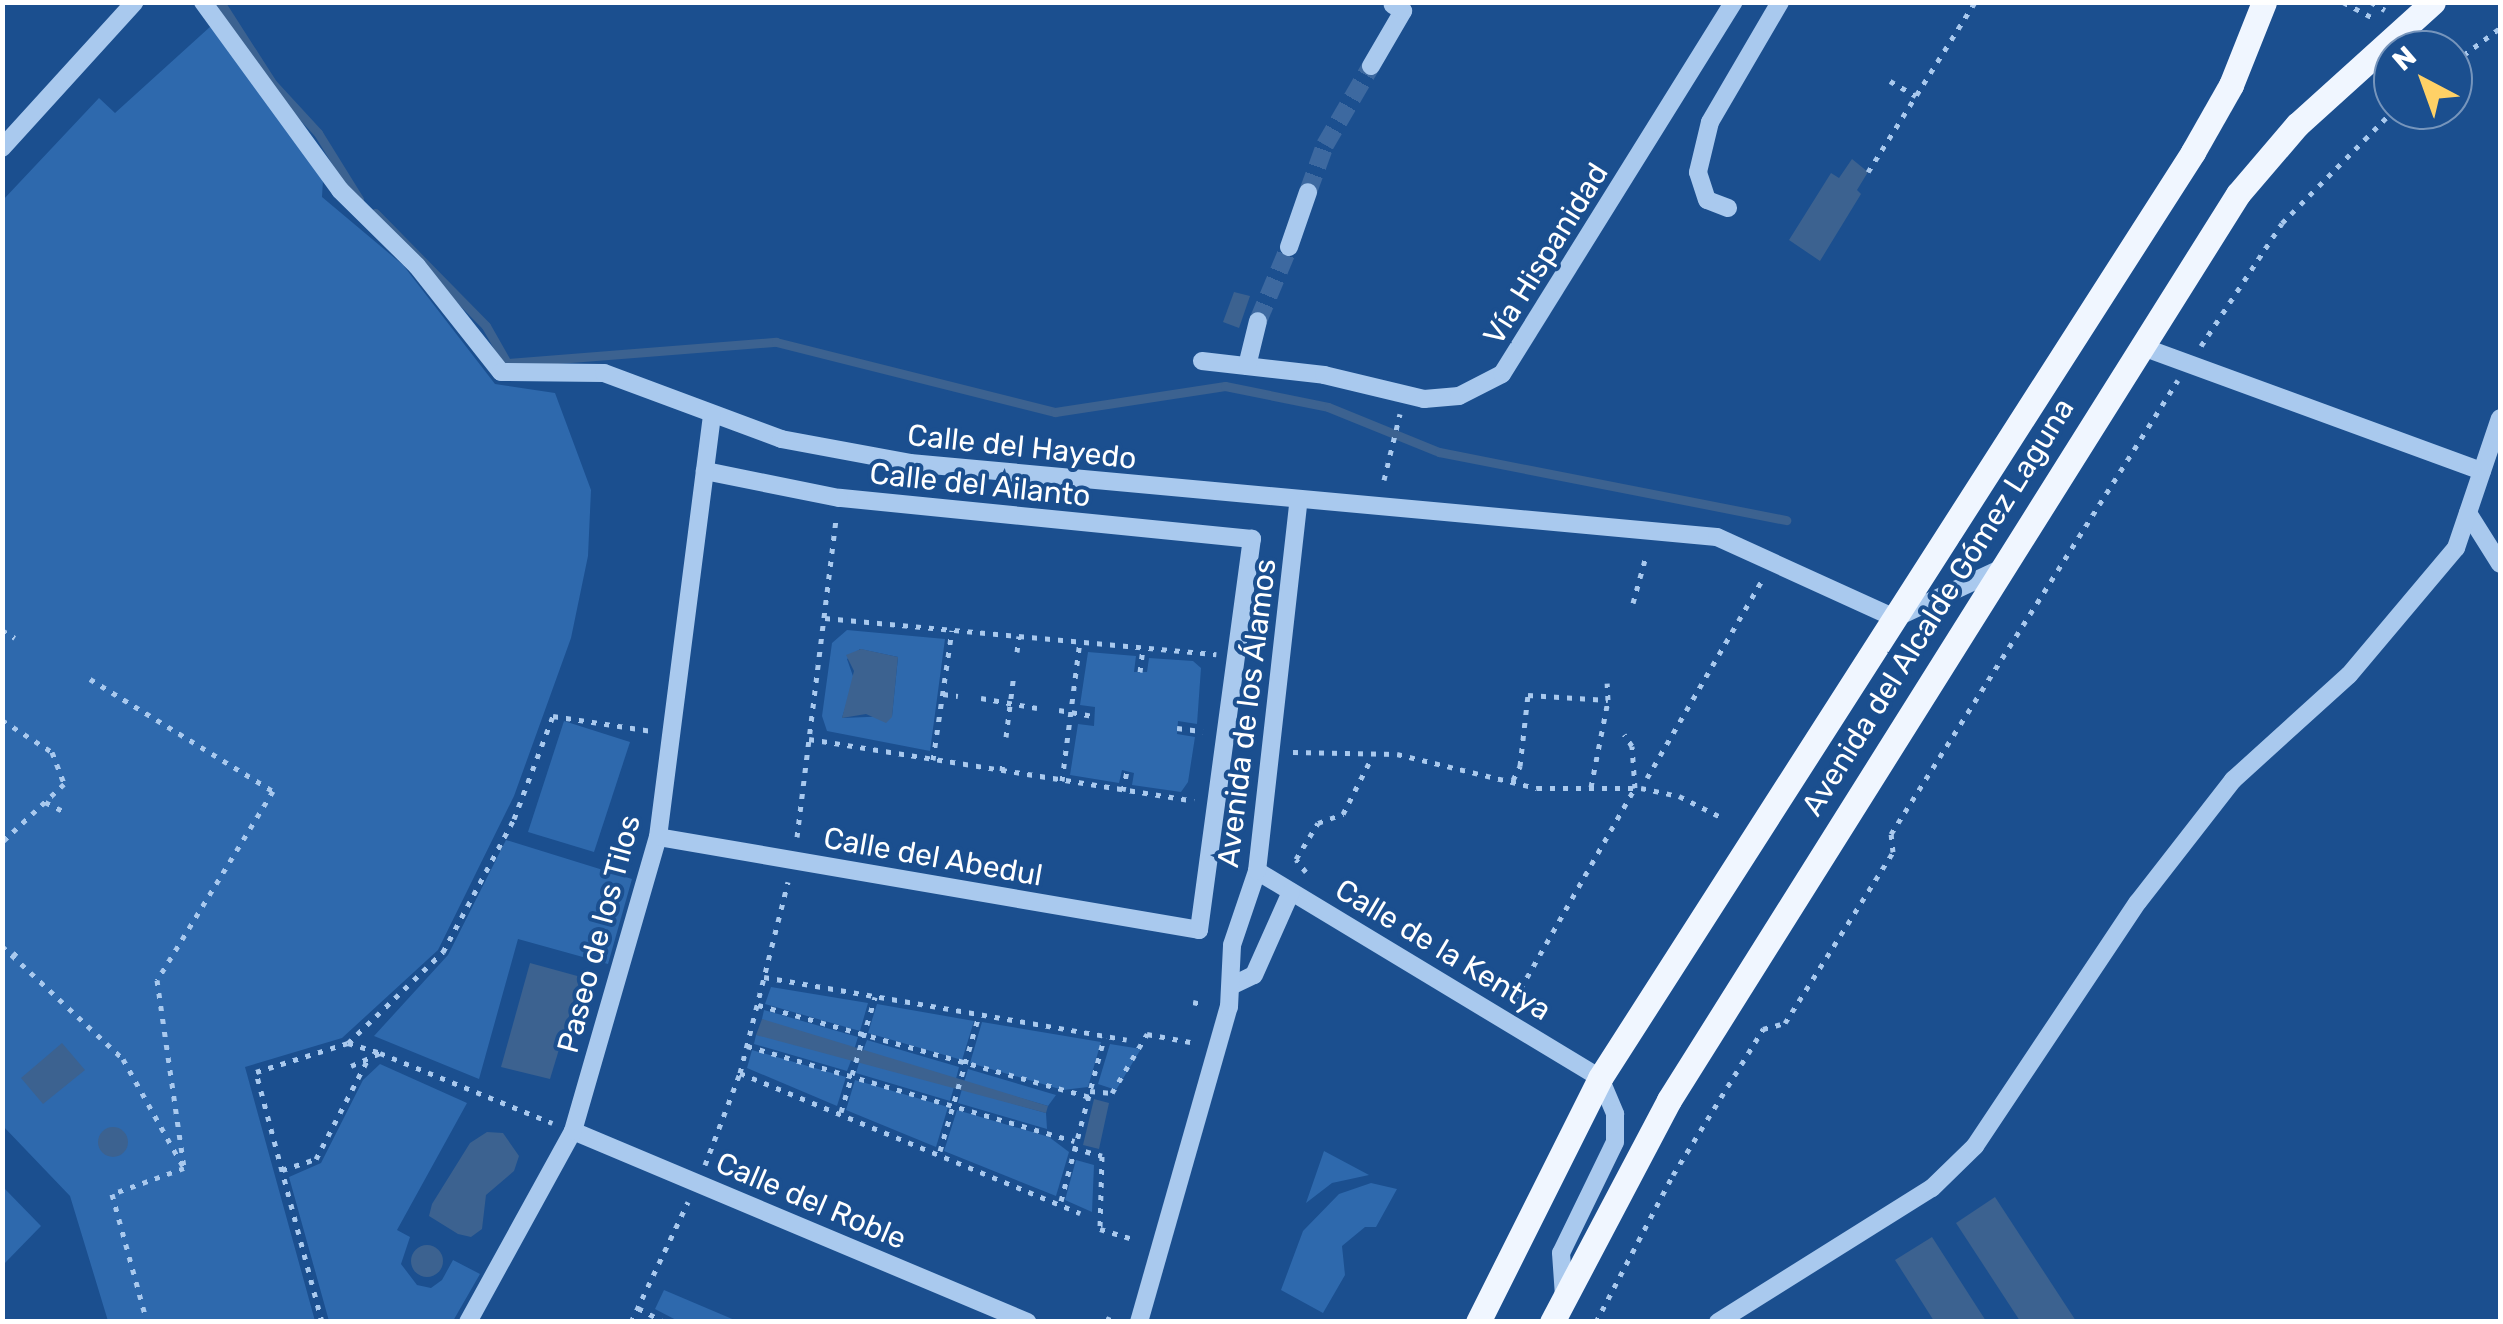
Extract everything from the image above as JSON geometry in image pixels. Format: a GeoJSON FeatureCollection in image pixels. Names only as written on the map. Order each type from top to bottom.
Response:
{"type":"FeatureCollection","features":[{"type":"Feature","properties":{"kind":"main road","name":"Avenida del Alcalde Gómez Laguna"},"geometry":{"type":"LineString","coordinates":[[1478,1322],[1600,1078],[2193,152],[2231,84],[2264,2]]}},
{"type":"Feature","properties":{"kind":"main road","name":"Avenida del Alcalde Gómez Laguna"},"geometry":{"type":"LineString","coordinates":[[1552,1322],[1668,1100],[1963,638],[1996,571],[2140,346],[2266,159],[2433,2]]}},
{"type":"Feature","properties":{"kind":"street"},"geometry":{"type":"LineString","coordinates":[[2,148],[135,2]]}},
{"type":"Feature","properties":{"kind":"street","name":"Calle del Hayedo"},"geometry":{"type":"LineString","coordinates":[[203,2],[340,190],[417,266],[501,372],[604,373],[781,439],[910,463],[1298,504],[1717,537],[1895,618]]}},
{"type":"Feature","properties":{"kind":"street","name":"Vía Hispanidad"},"geometry":{"type":"LineString","coordinates":[[1202,361],[1446,400],[1502,374],[1734,2]]}},
{"type":"Feature","properties":{"kind":"street"},"geometry":{"type":"LineString","coordinates":[[1728,208],[1707,200],[1698,172],[1710,122],[1780,2]]}},
{"type":"Feature","properties":{"kind":"street"},"geometry":{"type":"LineString","coordinates":[[1371,66],[1403,11],[1393,5]]}},
{"type":"Feature","properties":{"kind":"street"},"geometry":{"type":"LineString","coordinates":[[1289,247],[1308,192]]}},
{"type":"Feature","properties":{"kind":"street"},"geometry":{"type":"LineString","coordinates":[[1247,366],[1258,321]]}},
{"type":"Feature","properties":{"kind":"street"},"geometry":{"type":"LineString","coordinates":[[2140,346],[2482,471]]}},
{"type":"Feature","properties":{"kind":"street","name":"Paseo de los Tilos"},"geometry":{"type":"LineString","coordinates":[[468,1322],[573,1131],[658,837],[712,415]]}},
{"type":"Feature","properties":{"kind":"street"},"geometry":{"type":"LineString","coordinates":[[1718,1322],[1932,1188],[1975,1146],[2138,902],[2234,780],[2349,675],[2456,548],[2482,471],[2496,452],[2500,418]]}},
{"type":"Feature","properties":{"kind":"street","name":"Calle del Ailanto"},"geometry":{"type":"LineString","coordinates":[[706,471],[839,498],[1252,539],[1198,930]]}},
{"type":"Feature","properties":{"kind":"street","name":"Avenida de los Álamos"},"geometry":{"type":"LineString","coordinates":[[1139,1322],[1231,986],[1232,945],[1258,871],[1298,504]]}},
{"type":"Feature","properties":{"kind":"street"},"geometry":{"type":"LineString","coordinates":[[2468,513],[2500,564]]}},
{"type":"Feature","properties":{"kind":"street"},"geometry":{"type":"LineString","coordinates":[[1895,618],[1996,571]]}},
{"type":"Feature","properties":{"kind":"street","name":"Calle del Abedul"},"geometry":{"type":"LineString","coordinates":[[658,837],[1198,930]]}},
{"type":"Feature","properties":{"kind":"street","name":"Calle de la Kentya"},"geometry":{"type":"LineString","coordinates":[[1258,871],[1600,1078]]}},
{"type":"Feature","properties":{"kind":"street","name":"Avenida de los Álamos"},"geometry":{"type":"LineString","coordinates":[[1231,986],[1254,975],[1291,892]]}},
{"type":"Feature","properties":{"kind":"street","name":"Avenida del Alcalde Gómez Laguna"},"geometry":{"type":"LineString","coordinates":[[1564,1296],[1561,1254],[1615,1142],[1615,1114],[1600,1078]]}},
{"type":"Feature","properties":{"kind":"street","name":"Calle del Roble"},"geometry":{"type":"LineString","coordinates":[[573,1131],[1028,1322]]}},
{"type":"Feature","properties":{"kind":"path"},"geometry":{"type":"LineString","coordinates":[[1868,172],[1975,2]]}},
{"type":"Feature","properties":{"kind":"path"},"geometry":{"type":"LineString","coordinates":[[2370,2],[2388,12]]}},
{"type":"Feature","properties":{"kind":"path"},"geometry":{"type":"LineString","coordinates":[[2473,48],[2500,28]]}},
{"type":"Feature","properties":{"kind":"path"},"geometry":{"type":"LineString","coordinates":[[1890,81],[1916,96]]}},
{"type":"Feature","properties":{"kind":"path"},"geometry":{"type":"LineString","coordinates":[[1596,1322],[1673,1175],[1763,1029],[1785,1023],[1893,852],[1890,834],[2188,365],[2282,223],[2374,130]]}},
{"type":"Feature","properties":{"kind":"path"},"geometry":{"type":"LineString","coordinates":[[1384,480],[1398,419]]}},
{"type":"Feature","properties":{"kind":"path"},"geometry":{"type":"LineString","coordinates":[[631,1322],[698,1184],[740,1073],[758,1004],[794,861],[839,498]]}},
{"type":"Feature","properties":{"kind":"path"},"geometry":{"type":"LineString","coordinates":[[1633,602],[1646,556]]}},
{"type":"Feature","properties":{"kind":"path"},"geometry":{"type":"LineString","coordinates":[[1647,778],[1761,581]]}},
{"type":"Feature","properties":{"kind":"path"},"geometry":{"type":"LineString","coordinates":[[825,618],[1216,654]]}},
{"type":"Feature","properties":{"kind":"path"},"geometry":{"type":"LineString","coordinates":[[2,630],[16,638]]}},
{"type":"Feature","properties":{"kind":"path"},"geometry":{"type":"LineString","coordinates":[[934,760],[952,630]]}},
{"type":"Feature","properties":{"kind":"path"},"geometry":{"type":"LineString","coordinates":[[1017,652],[1020,636]]}},
{"type":"Feature","properties":{"kind":"path"},"geometry":{"type":"LineString","coordinates":[[1062,782],[1080,642]]}},
{"type":"Feature","properties":{"kind":"path"},"geometry":{"type":"LineString","coordinates":[[1140,672],[1144,647]]}},
{"type":"Feature","properties":{"kind":"path"},"geometry":{"type":"LineString","coordinates":[[1006,737],[1014,674]]}},
{"type":"Feature","properties":{"kind":"path"},"geometry":{"type":"LineString","coordinates":[[90,679],[273,791],[157,980],[184,1168]]}},
{"type":"Feature","properties":{"kind":"path"},"geometry":{"type":"LineString","coordinates":[[1590,787],[1608,700],[1607,683]]}},
{"type":"Feature","properties":{"kind":"path"},"geometry":{"type":"LineString","coordinates":[[943,694],[958,696]]}},
{"type":"Feature","properties":{"kind":"path"},"geometry":{"type":"LineString","coordinates":[[1512,780],[1520,766],[1528,695],[1608,700]]}},
{"type":"Feature","properties":{"kind":"path"},"geometry":{"type":"LineString","coordinates":[[981,698],[1036,708]]}},
{"type":"Feature","properties":{"kind":"path"},"geometry":{"type":"LineString","coordinates":[[1059,710],[1094,716]]}},
{"type":"Feature","properties":{"kind":"path"},"geometry":{"type":"LineString","coordinates":[[322,1322],[256,1072],[348,1042],[444,952],[514,819],[553,716],[672,734]]}},
{"type":"Feature","properties":{"kind":"path"},"geometry":{"type":"LineString","coordinates":[[2,720],[52,752],[64,784],[2,842]]}},
{"type":"Feature","properties":{"kind":"path"},"geometry":{"type":"LineString","coordinates":[[1178,728],[1208,732],[1205,750]]}},
{"type":"Feature","properties":{"kind":"path"},"geometry":{"type":"LineString","coordinates":[[1514,1000],[1635,788],[1632,746],[1624,734]]}},
{"type":"Feature","properties":{"kind":"path"},"geometry":{"type":"LineString","coordinates":[[809,739],[1194,803],[1197,785]]}},
{"type":"Feature","properties":{"kind":"path"},"geometry":{"type":"LineString","coordinates":[[1292,752],[1372,757],[1397,754],[1537,788],[1635,788],[1679,796],[1718,816]]}},
{"type":"Feature","properties":{"kind":"path"},"geometry":{"type":"LineString","coordinates":[[1317,908],[1328,891],[1296,860],[1318,823],[1343,814],[1372,757]]}},
{"type":"Feature","properties":{"kind":"path"},"geometry":{"type":"LineString","coordinates":[[1002,772],[1003,759]]}},
{"type":"Feature","properties":{"kind":"path"},"geometry":{"type":"LineString","coordinates":[[1123,792],[1128,772]]}},
{"type":"Feature","properties":{"kind":"path"},"geometry":{"type":"LineString","coordinates":[[46,802],[66,814]]}},
{"type":"Feature","properties":{"kind":"path"},"geometry":{"type":"LineString","coordinates":[[2,946],[122,1059],[184,1168]]}},
{"type":"Feature","properties":{"kind":"path"},"geometry":{"type":"LineString","coordinates":[[13,956],[21,948]]}},
{"type":"Feature","properties":{"kind":"path"},"geometry":{"type":"LineString","coordinates":[[764,977],[1128,1040]]}},
{"type":"Feature","properties":{"kind":"path"},"geometry":{"type":"LineString","coordinates":[[841,1112],[875,997]]}},
{"type":"Feature","properties":{"kind":"path"},"geometry":{"type":"LineString","coordinates":[[758,1004],[966,1064],[1090,1094],[1112,1093],[1147,1034],[1187,1041]]}},
{"type":"Feature","properties":{"kind":"path"},"geometry":{"type":"LineString","coordinates":[[940,1151],[980,1015]]}},
{"type":"Feature","properties":{"kind":"path"},"geometry":{"type":"LineString","coordinates":[[1060,1201],[1104,1038]]}},
{"type":"Feature","properties":{"kind":"path"},"geometry":{"type":"LineString","coordinates":[[348,1042],[573,1131]]}},
{"type":"Feature","properties":{"kind":"path"},"geometry":{"type":"LineString","coordinates":[[747,1046],[954,1105],[1102,1156],[1100,1229],[1132,1239]]}},
{"type":"Feature","properties":{"kind":"path"},"geometry":{"type":"LineString","coordinates":[[351,1066],[380,1053]]}},
{"type":"Feature","properties":{"kind":"path"},"geometry":{"type":"LineString","coordinates":[[282,1170],[316,1159],[367,1061]]}},
{"type":"Feature","properties":{"kind":"path"},"geometry":{"type":"LineString","coordinates":[[740,1073],[940,1151],[1080,1213]]}},
{"type":"Feature","properties":{"kind":"path"},"geometry":{"type":"LineString","coordinates":[[147,1322],[112,1194],[184,1168]]}},
{"type":"Feature","properties":{"kind":"path"},"geometry":{"type":"LineString","coordinates":[[638,1308],[664,1322]]}},
{"type":"Feature","properties":{"kind":"path"},"geometry":{"type":"LineString","coordinates":[[1106,1318],[1116,1322]]}},
{"type":"Feature","properties":{"kind":"shaded area"},"geometry":{"type":"Polygon","coordinates":[[[211,26],[323,180],[322,197],[403,265],[495,384],[555,393],[591,490],[588,556],[571,638],[514,796],[438,950],[342,1038],[245,1067],[315,1321],[108,1321],[70,1196],[3,1126],[3,200],[99,98],[115,113],[211,26]]]}},
{"type":"Feature","properties":{"kind":"shaded area"},"geometry":{"type":"Polygon","coordinates":[[[1852,159],[1868,172],[1857,190],[1861,194],[1820,261],[1789,240],[1831,173],[1839,178],[1852,159]]]}},
{"type":"Feature","properties":{"kind":"shaded area"},"geometry":{"type":"Polygon","coordinates":[[[1234,292],[1250,296],[1239,328],[1223,322],[1234,292]]]}},
{"type":"Feature","properties":{"kind":"shaded area"},"geometry":{"type":"Polygon","coordinates":[[[847,630],[945,639],[930,751],[827,731],[822,716],[832,643],[847,630]],[[860,649],[847,659],[854,679],[842,718],[892,716],[898,657],[860,649]]]}},
{"type":"Feature","properties":{"kind":"shaded area"},"geometry":{"type":"Polygon","coordinates":[[[861,649],[898,657],[892,717],[886,723],[866,714],[842,718],[854,671],[846,655],[861,649]]]}},
{"type":"Feature","properties":{"kind":"shaded area"},"geometry":{"type":"Polygon","coordinates":[[[1088,652],[1136,656],[1134,672],[1147,672],[1149,658],[1193,661],[1201,668],[1197,724],[1178,721],[1177,734],[1195,737],[1188,782],[1181,792],[1132,785],[1134,773],[1122,770],[1119,783],[1070,775],[1078,724],[1094,726],[1095,707],[1080,705],[1088,652]]]}},
{"type":"Feature","properties":{"kind":"shaded area"},"geometry":{"type":"Polygon","coordinates":[[[564,721],[630,742],[594,852],[528,832],[564,721]]]}},
{"type":"Feature","properties":{"kind":"shaded area"},"geometry":{"type":"Polygon","coordinates":[[[506,840],[632,879],[608,964],[518,939],[479,1079],[374,1036],[448,955],[506,840]]]}},
{"type":"Feature","properties":{"kind":"shaded area"},"geometry":{"type":"Polygon","coordinates":[[[530,963],[581,977],[550,1079],[501,1067],[530,963]]]}},
{"type":"Feature","properties":{"kind":"shaded area"},"geometry":{"type":"Polygon","coordinates":[[[771,987],[868,1003],[860,1031],[765,1004],[771,987]]]}},
{"type":"Feature","properties":{"kind":"shaded area"},"geometry":{"type":"Polygon","coordinates":[[[877,1004],[974,1021],[962,1060],[868,1033],[877,1004]]]}},
{"type":"Feature","properties":{"kind":"shaded area"},"geometry":{"type":"Polygon","coordinates":[[[764,1010],[858,1037],[854,1050],[778,1028],[762,1019],[764,1010]]]}},
{"type":"Feature","properties":{"kind":"shaded area"},"geometry":{"type":"Polygon","coordinates":[[[762,1019],[1048,1106],[1046,1113],[756,1035],[762,1019]]]}},
{"type":"Feature","properties":{"kind":"shaded area"},"geometry":{"type":"Polygon","coordinates":[[[982,1022],[1101,1042],[1088,1087],[1063,1090],[970,1063],[982,1022]]]}},
{"type":"Feature","properties":{"kind":"shaded area"},"geometry":{"type":"Polygon","coordinates":[[[756,1035],[776,1036],[852,1058],[847,1071],[754,1044],[756,1035]]]}},
{"type":"Feature","properties":{"kind":"shaded area"},"geometry":{"type":"Polygon","coordinates":[[[867,1040],[959,1067],[956,1079],[862,1053],[867,1040]]]}},
{"type":"Feature","properties":{"kind":"shaded area"},"geometry":{"type":"Polygon","coordinates":[[[62,1043],[85,1070],[43,1104],[21,1078],[62,1043]]]}},
{"type":"Feature","properties":{"kind":"shaded area"},"geometry":{"type":"Polygon","coordinates":[[[1110,1044],[1141,1049],[1116,1090],[1098,1084],[1110,1044]]]}},
{"type":"Feature","properties":{"kind":"shaded area"},"geometry":{"type":"Polygon","coordinates":[[[752,1050],[846,1077],[837,1106],[747,1068],[752,1050]]]}},
{"type":"Feature","properties":{"kind":"shaded area"},"geometry":{"type":"Polygon","coordinates":[[[860,1060],[954,1087],[950,1101],[856,1073],[860,1060]]]}},
{"type":"Feature","properties":{"kind":"shaded area"},"geometry":{"type":"Polygon","coordinates":[[[380,1064],[467,1103],[397,1230],[410,1237],[401,1264],[417,1285],[431,1288],[442,1280],[453,1260],[480,1274],[453,1321],[329,1321],[289,1177],[321,1163],[363,1080],[380,1064]]]}},
{"type":"Feature","properties":{"kind":"shaded area"},"geometry":{"type":"Polygon","coordinates":[[[968,1069],[1056,1095],[1048,1106],[964,1082],[968,1069]]]}},
{"type":"Feature","properties":{"kind":"shaded area"},"geometry":{"type":"Polygon","coordinates":[[[855,1080],[948,1107],[936,1147],[846,1110],[855,1080]]]}},
{"type":"Feature","properties":{"kind":"shaded area"},"geometry":{"type":"Polygon","coordinates":[[[962,1089],[1046,1113],[1047,1129],[958,1103],[962,1089]]]}},
{"type":"Feature","properties":{"kind":"shaded area"},"geometry":{"type":"Polygon","coordinates":[[[1094,1099],[1109,1103],[1099,1149],[1083,1145],[1094,1099]]]}},
{"type":"Feature","properties":{"kind":"shaded area"},"geometry":{"type":"Polygon","coordinates":[[[957,1110],[1049,1137],[1069,1152],[1056,1196],[944,1151],[957,1110]]]}},
{"type":"Feature","properties":{"kind":"shaded area"},"geometry":{"type":"Polygon","coordinates":[[[113,1127],[124,1131],[128,1142],[124,1153],[113,1157],[102,1153],[98,1142],[102,1131],[113,1127]]]}},
{"type":"Feature","properties":{"kind":"shaded area"},"geometry":{"type":"Polygon","coordinates":[[[487,1132],[503,1133],[519,1156],[514,1171],[486,1195],[482,1229],[471,1237],[458,1234],[429,1216],[432,1204],[470,1143],[487,1132]]]}},
{"type":"Feature","properties":{"kind":"shaded area"},"geometry":{"type":"Polygon","coordinates":[[[1324,1151],[1369,1175],[1332,1183],[1306,1203],[1324,1151]]]}},
{"type":"Feature","properties":{"kind":"shaded area"},"geometry":{"type":"Polygon","coordinates":[[[1076,1160],[1094,1165],[1092,1212],[1065,1200],[1076,1160]]]}},
{"type":"Feature","properties":{"kind":"shaded area"},"geometry":{"type":"Polygon","coordinates":[[[1371,1183],[1397,1189],[1376,1227],[1365,1227],[1342,1246],[1345,1275],[1323,1313],[1281,1290],[1303,1231],[1339,1194],[1371,1183]]]}},
{"type":"Feature","properties":{"kind":"shaded area"},"geometry":{"type":"Polygon","coordinates":[[[3,1187],[41,1226],[2,1265],[3,1187]]]}},
{"type":"Feature","properties":{"kind":"shaded area"},"geometry":{"type":"Polygon","coordinates":[[[1995,1197],[2076,1321],[2020,1321],[1956,1223],[1995,1197]]]}},
{"type":"Feature","properties":{"kind":"shaded area"},"geometry":{"type":"Polygon","coordinates":[[[1932,1237],[1986,1321],[1934,1321],[1895,1260],[1932,1237]]]}},
{"type":"Feature","properties":{"kind":"shaded area"},"geometry":{"type":"Polygon","coordinates":[[[427,1245],[438,1250],[443,1261],[438,1272],[427,1277],[416,1272],[411,1261],[416,1250],[427,1245]]]}},
{"type":"Feature","properties":{"kind":"shaded area"},"geometry":{"type":"Polygon","coordinates":[[[664,1290],[737,1321],[678,1321],[655,1309],[664,1290]]]}},
{"type":"Feature","properties":{"kind":"waterway"},"geometry":{"type":"LineString","coordinates":[[220,2],[272,83],[318,133],[359,199]]}},
{"type":"Feature","properties":{"kind":"waterway"},"geometry":{"type":"LineString","coordinates":[[375,213],[486,326],[507,363],[776,342],[1055,412],[1225,386],[1328,407],[1439,452],[1786,520]]}},
{"type":"Feature","properties":{"kind":"tunnel"},"geometry":{"type":"LineString","coordinates":[[1308,192],[1325,145],[1371,66]]}},
{"type":"Feature","properties":{"kind":"tunnel"},"geometry":{"type":"LineString","coordinates":[[1258,321],[1289,247]]}}]}
